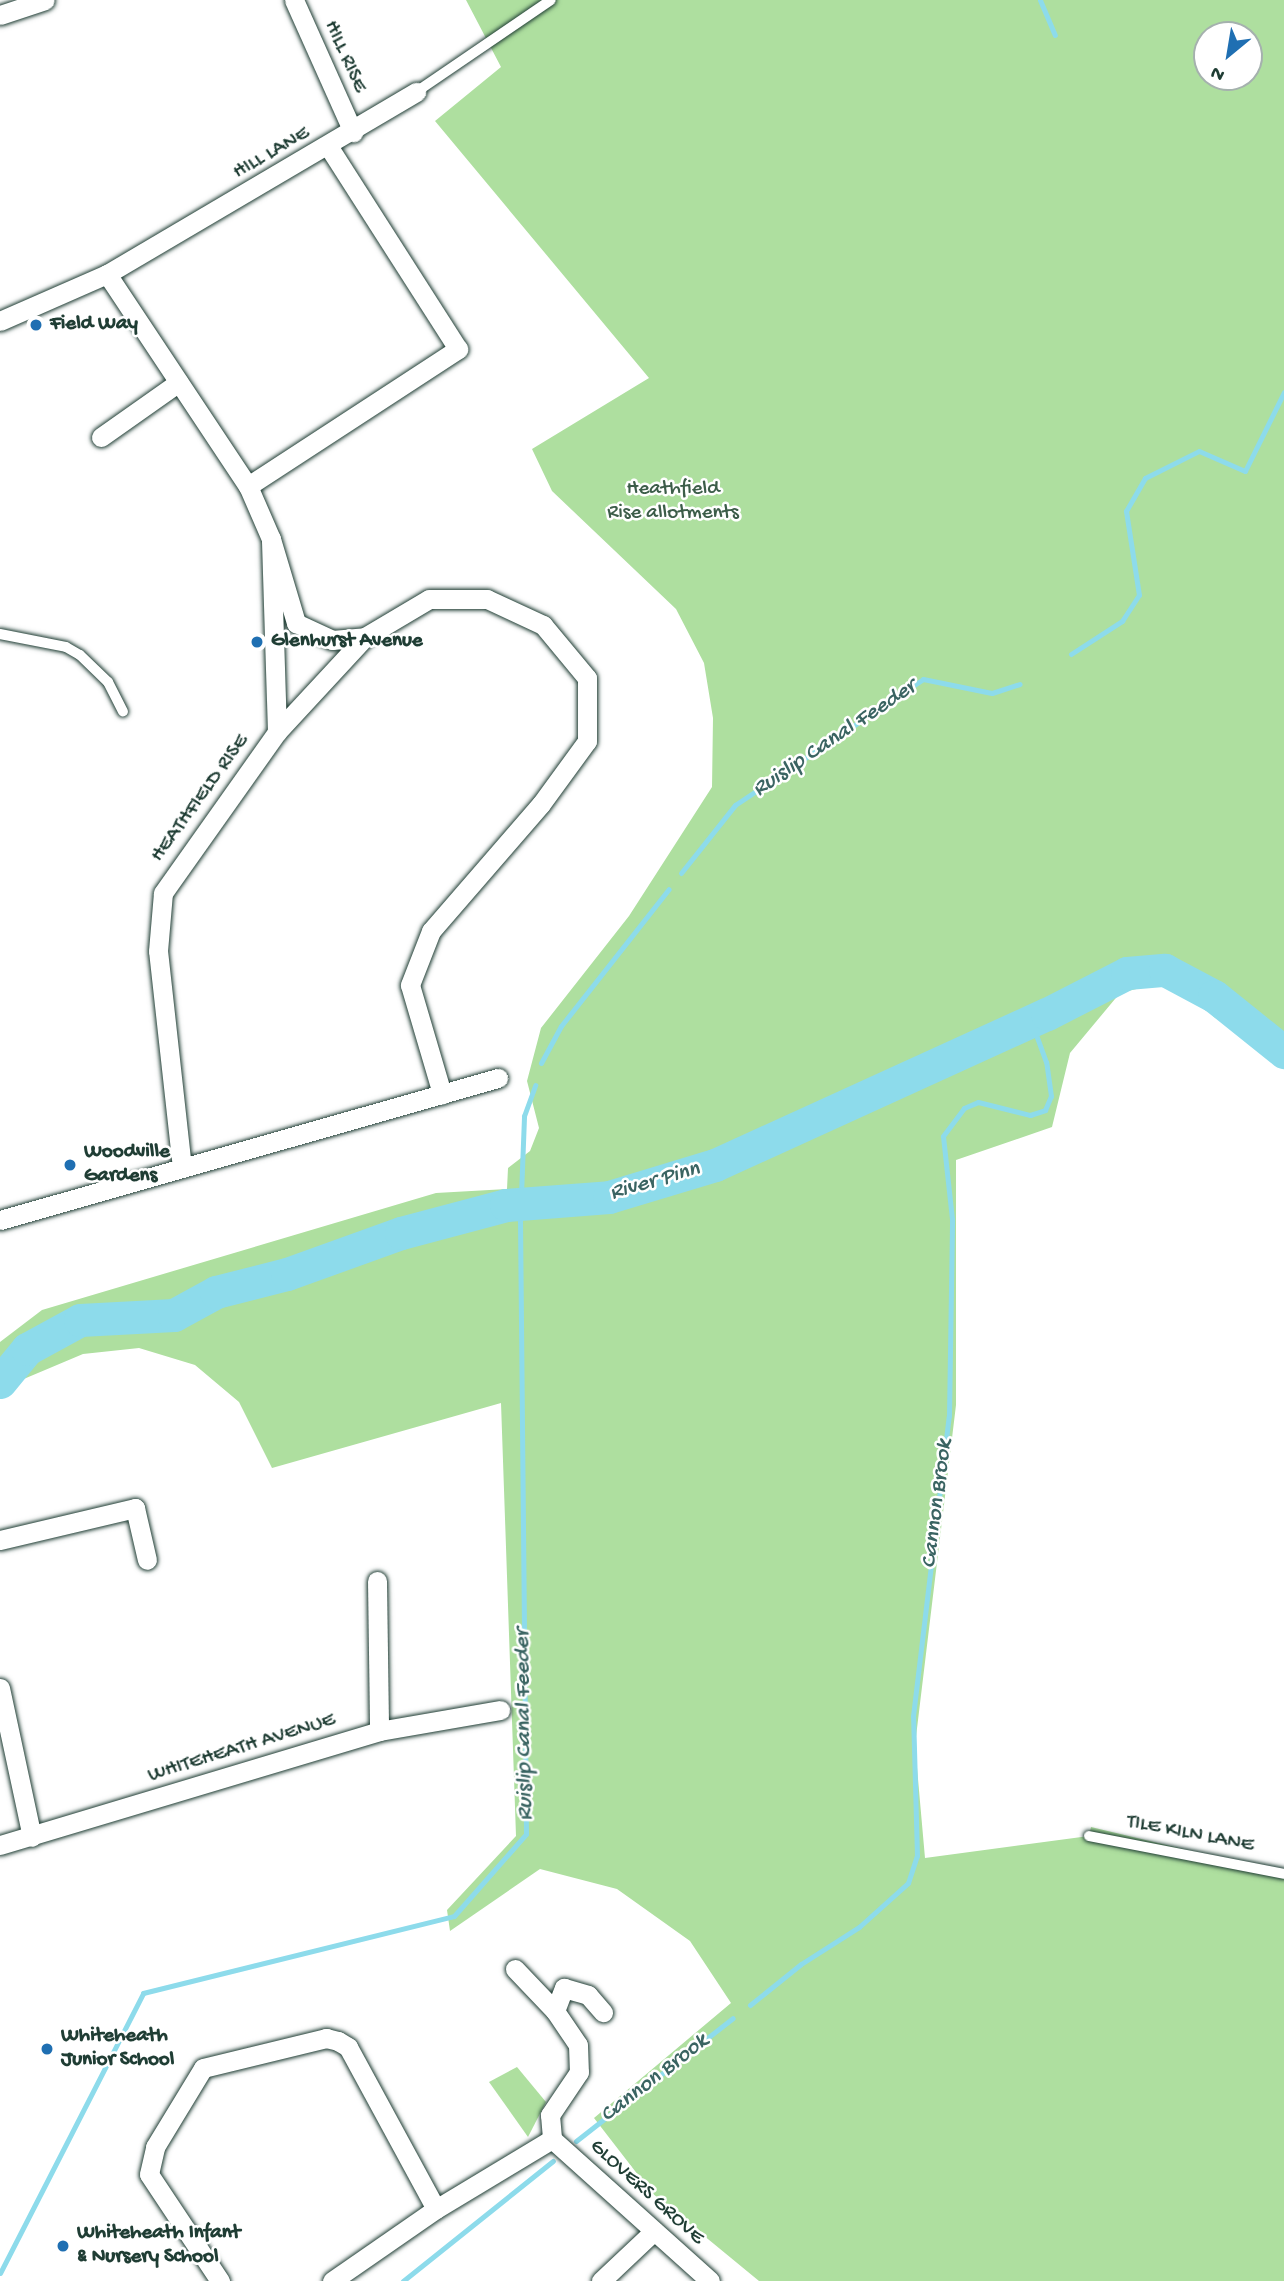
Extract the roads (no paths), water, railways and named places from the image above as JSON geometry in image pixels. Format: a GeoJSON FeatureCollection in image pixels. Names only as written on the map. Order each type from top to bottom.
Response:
{"type":"FeatureCollection","features":[{"type":"Feature","properties":{"kind":"street"},"geometry":{"type":"LineString","coordinates":[[0,15],[45,0]]}},
{"type":"Feature","properties":{"kind":"street","name":"HILL RISE"},"geometry":{"type":"LineString","coordinates":[[294,0],[353,132]]}},
{"type":"Feature","properties":{"kind":"street","name":"HILL LANE"},"geometry":{"type":"LineString","coordinates":[[0,321],[107,274],[329,147],[416,92]]}},
{"type":"Feature","properties":{"kind":"street"},"geometry":{"type":"LineString","coordinates":[[248,486],[458,349],[329,147]]}},
{"type":"Feature","properties":{"kind":"street"},"geometry":{"type":"LineString","coordinates":[[107,274],[248,486],[271,539],[296,623],[332,640],[365,638]]}},
{"type":"Feature","properties":{"kind":"street"},"geometry":{"type":"LineString","coordinates":[[101,437],[179,382]]}},
{"type":"Feature","properties":{"kind":"street","name":"HEATHFIELD RISE"},"geometry":{"type":"LineString","coordinates":[[181,1168],[158,951],[163,893],[277,732],[271,539]]}},
{"type":"Feature","properties":{"kind":"street"},"geometry":{"type":"LineString","coordinates":[[277,732],[365,638],[429,600],[487,598],[543,625],[587,678],[587,741],[541,804],[432,931],[410,985],[442,1094]]}},
{"type":"Feature","properties":{"kind":"street"},"geometry":{"type":"LineString","coordinates":[[0,1220],[498,1078]]}},
{"type":"Feature","properties":{"kind":"street"},"geometry":{"type":"LineString","coordinates":[[0,1540],[135,1508],[147,1560]]}},
{"type":"Feature","properties":{"kind":"street"},"geometry":{"type":"LineString","coordinates":[[377,1581],[379,1731]]}},
{"type":"Feature","properties":{"kind":"street"},"geometry":{"type":"LineString","coordinates":[[0,1688],[32,1837]]}},
{"type":"Feature","properties":{"kind":"street","name":"WHITEHEATH AVENUE"},"geometry":{"type":"LineString","coordinates":[[0,1845],[379,1731],[500,1710]]}},
{"type":"Feature","properties":{"kind":"street"},"geometry":{"type":"LineString","coordinates":[[332,2281],[436,2209],[552,2139],[550,2115],[579,2072],[578,2045],[555,2011],[515,1969]]}},
{"type":"Feature","properties":{"kind":"street"},"geometry":{"type":"LineString","coordinates":[[555,2011],[564,1988],[588,1994],[603,2012]]}},
{"type":"Feature","properties":{"kind":"street"},"geometry":{"type":"LineString","coordinates":[[219,2281],[149,2174],[155,2147],[203,2068],[326,2038],[348,2047],[436,2209]]}},
{"type":"Feature","properties":{"kind":"street","name":"GLOVERS GROVE"},"geometry":{"type":"LineString","coordinates":[[552,2139],[710,2281]]}},
{"type":"Feature","properties":{"kind":"street"},"geometry":{"type":"LineString","coordinates":[[601,2281],[654,2231]]}},
{"type":"Feature","properties":{"kind":"lane","name":"HILL LANE"},"geometry":{"type":"LineString","coordinates":[[416,92],[551,0]]}},
{"type":"Feature","properties":{"kind":"lane"},"geometry":{"type":"LineString","coordinates":[[0,634],[66,647],[80,655],[108,682],[123,711]]}},
{"type":"Feature","properties":{"kind":"lane","name":"TILE KILN LANE"},"geometry":{"type":"LineString","coordinates":[[1089,1836],[1284,1874]]}},
{"type":"Feature","properties":{"kind":"waterway"},"geometry":{"type":"LineString","coordinates":[[1040,0],[1055,35]]}},
{"type":"Feature","properties":{"kind":"waterway","name":"Ruislip Canal Feeder"},"geometry":{"type":"LineString","coordinates":[[1071,654],[1122,621],[1139,595],[1126,511],[1145,478],[1199,451],[1245,471],[1284,392]]}},
{"type":"Feature","properties":{"kind":"waterway","name":"Ruislip Canal Feeder"},"geometry":{"type":"LineString","coordinates":[[681,873],[735,805],[923,679],[992,693],[1020,684]]}},
{"type":"Feature","properties":{"kind":"waterway","name":"Ruislip Canal Feeder"},"geometry":{"type":"LineString","coordinates":[[541,1063],[561,1026],[669,889]]}},
{"type":"Feature","properties":{"kind":"waterway","name":"River Pinn"},"geometry":{"type":"LineString","coordinates":[[0,1382],[27,1349],[80,1320],[174,1315],[216,1292],[287,1274],[401,1233],[506,1205],[609,1197],[715,1165],[1047,1014],[1127,973],[1165,970],[1214,996],[1284,1052]]}},
{"type":"Feature","properties":{"kind":"waterway","name":"Cannon Brook"},"geometry":{"type":"LineString","coordinates":[[750,2005],[801,1964],[859,1927],[908,1883],[917,1856],[913,1716],[949,1416],[952,1219],[943,1136],[964,1108],[978,1102],[1030,1115],[1045,1110],[1051,1096],[1046,1062],[1031,1021]]}},
{"type":"Feature","properties":{"kind":"waterway","name":"Ruislip Canal Feeder"},"geometry":{"type":"LineString","coordinates":[[0,2273],[143,1993],[454,1916],[526,1834],[520,1221],[524,1116],[535,1085]]}},
{"type":"Feature","properties":{"kind":"waterway","name":"Cannon Brook"},"geometry":{"type":"LineString","coordinates":[[576,2141],[733,2018]]}},
{"type":"Feature","properties":{"kind":"waterway","name":"Cannon Brook"},"geometry":{"type":"LineString","coordinates":[[403,2281],[553,2161]]}},
{"type":"Feature","properties":{"kind":"place","name":"Field Way"},"geometry":{"type":"Point","coordinates":[36,325]}},
{"type":"Feature","properties":{"kind":"place","name":"Glenhurst Avenue"},"geometry":{"type":"Point","coordinates":[257,642]}},
{"type":"Feature","properties":{"kind":"place","name":"Woodville Gardens"},"geometry":{"type":"Point","coordinates":[70,1165]}},
{"type":"Feature","properties":{"kind":"place","name":"Whiteheath Junior School"},"geometry":{"type":"Point","coordinates":[47,2049]}},
{"type":"Feature","properties":{"kind":"place","name":"Whiteheath Infant & Nursery School"},"geometry":{"type":"Point","coordinates":[63,2246]}},
{"type":"Feature","properties":{"kind":"park label","name":"Heathfield Rise allotments"},"geometry":{"type":"Point","coordinates":[673,502]}}]}
